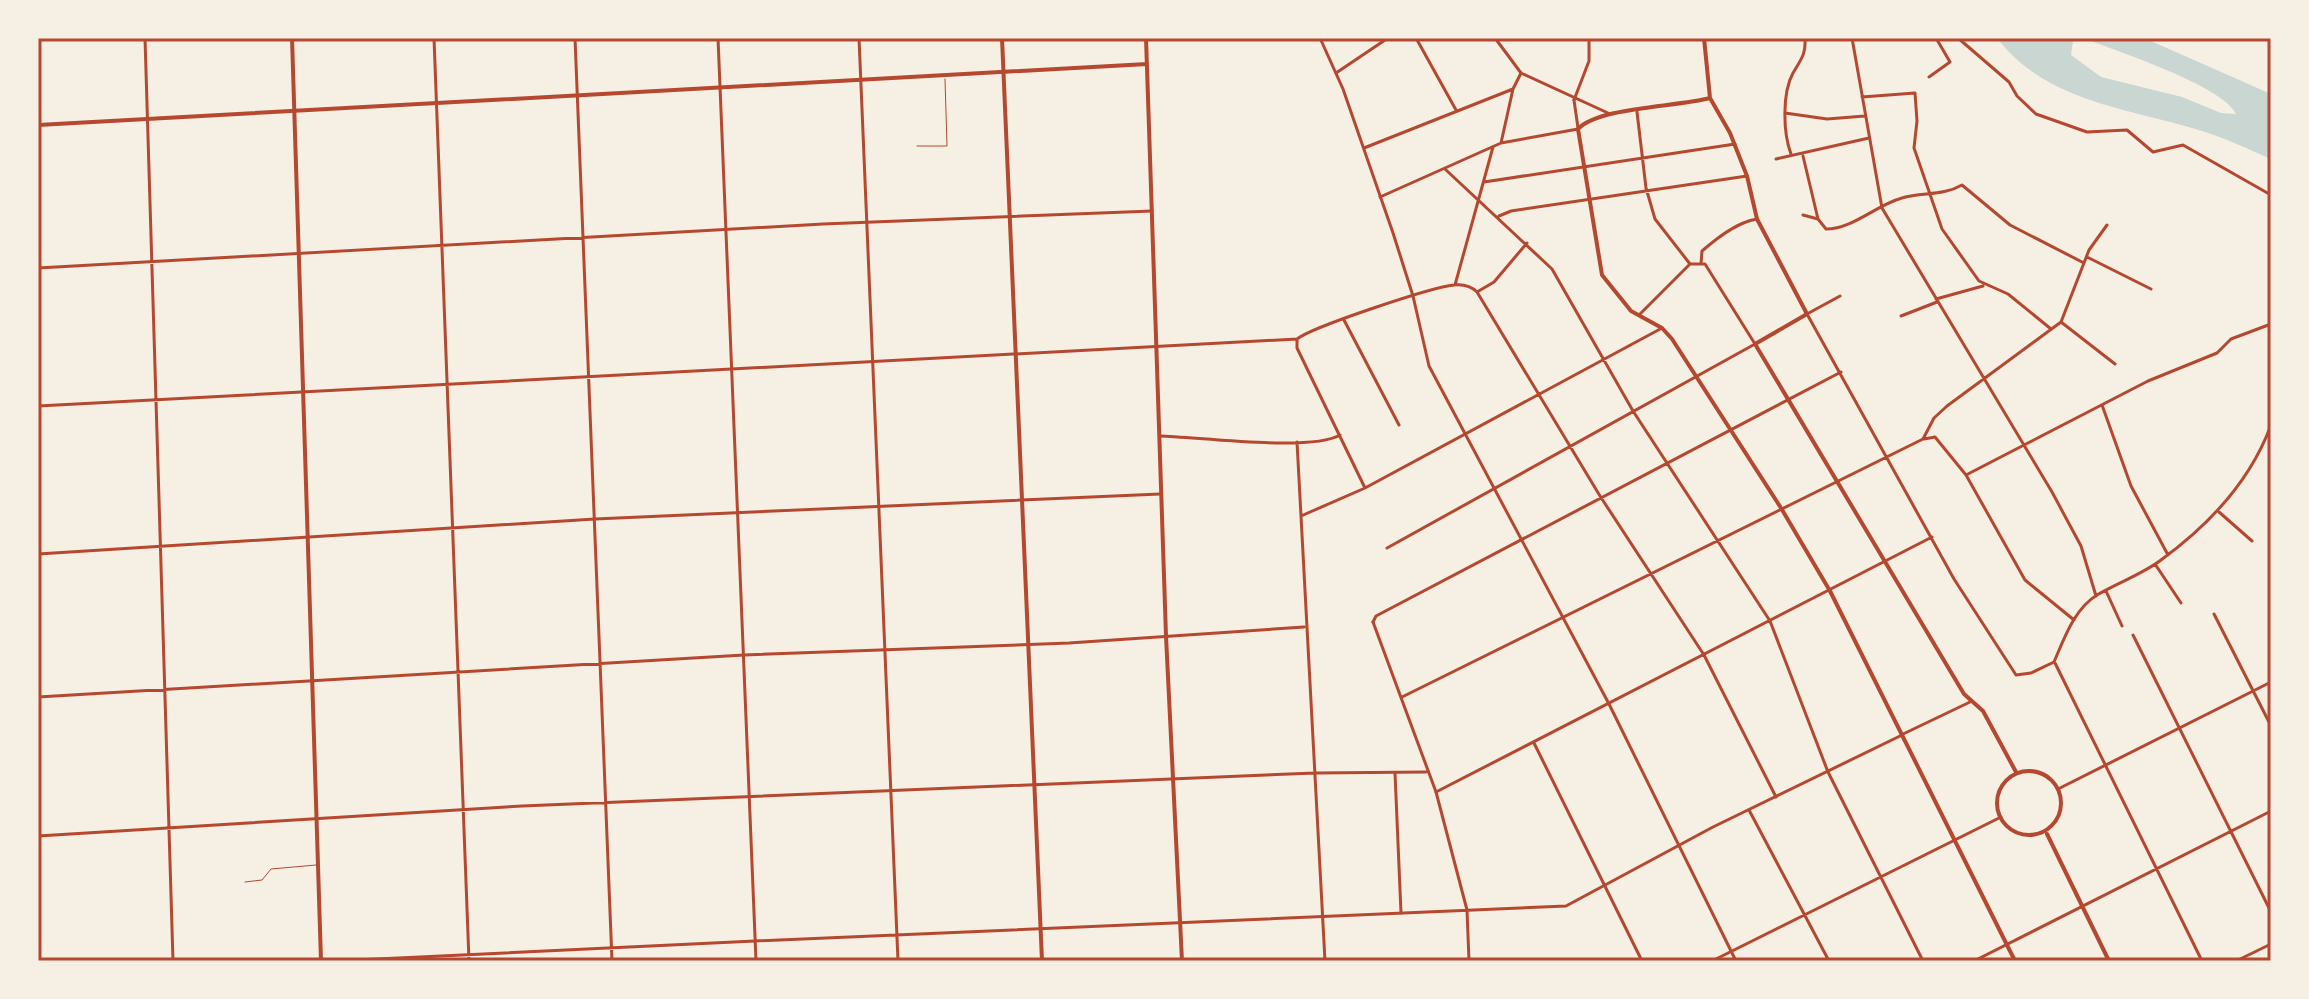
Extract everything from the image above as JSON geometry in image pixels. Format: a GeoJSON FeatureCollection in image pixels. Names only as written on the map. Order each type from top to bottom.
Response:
{"type":"FeatureCollection","features":[{"type":"Feature","properties":{"kind":"main road"},"geometry":{"type":"LineString","coordinates":[[292,38],[321,961]]}},
{"type":"Feature","properties":{"kind":"main road"},"geometry":{"type":"LineString","coordinates":[[1002,38],[1042,961]]}},
{"type":"Feature","properties":{"kind":"main road"},"geometry":{"type":"LineString","coordinates":[[1146,38],[1166,636],[1182,961]]}},
{"type":"Feature","properties":{"kind":"main road"},"geometry":{"type":"LineString","coordinates":[[1704,38],[1710,98],[1735,144],[1747,176],[1757,219],[1807,314],[1755,344],[1970,702],[1983,711],[2016,772]]}},
{"type":"Feature","properties":{"kind":"main road"},"geometry":{"type":"LineString","coordinates":[[38,125],[1147,64]]}},
{"type":"Feature","properties":{"kind":"main road"},"geometry":{"type":"LineString","coordinates":[[1710,98],[1637,112],[1608,113],[1585,121],[1578,129],[1602,275],[1631,311],[1662,328],[1781,508],[1830,591],[2015,961]]}},
{"type":"Feature","properties":{"kind":"main road"},"geometry":{"type":"LineString","coordinates":[[2034,770],[2044,774],[2058,789],[2057,819],[2046,833],[2022,835],[2011,830],[2001,817],[1999,793],[2007,778],[2016,772],[2034,770]]}},
{"type":"Feature","properties":{"kind":"main road"},"geometry":{"type":"LineString","coordinates":[[2046,833],[2109,961]]}},
{"type":"Feature","properties":{"kind":"street"},"geometry":{"type":"LineString","coordinates":[[145,38],[173,961]]}},
{"type":"Feature","properties":{"kind":"street"},"geometry":{"type":"LineString","coordinates":[[434,38],[469,961]]}},
{"type":"Feature","properties":{"kind":"street"},"geometry":{"type":"LineString","coordinates":[[575,38],[612,961]]}},
{"type":"Feature","properties":{"kind":"street"},"geometry":{"type":"LineString","coordinates":[[718,38],[756,961]]}},
{"type":"Feature","properties":{"kind":"street"},"geometry":{"type":"LineString","coordinates":[[859,38],[898,961]]}},
{"type":"Feature","properties":{"kind":"street"},"geometry":{"type":"LineString","coordinates":[[1320,38],[1364,148],[1413,296],[1429,366],[1609,704],[1736,961]]}},
{"type":"Feature","properties":{"kind":"street"},"geometry":{"type":"LineString","coordinates":[[1336,73],[1388,38]]}},
{"type":"Feature","properties":{"kind":"street"},"geometry":{"type":"LineString","coordinates":[[1416,38],[1456,110]]}},
{"type":"Feature","properties":{"kind":"street"},"geometry":{"type":"LineString","coordinates":[[1495,38],[1521,73],[1608,113]]}},
{"type":"Feature","properties":{"kind":"street"},"geometry":{"type":"LineString","coordinates":[[1380,197],[1501,143],[1578,129],[1574,100],[1589,61],[1589,38]]}},
{"type":"Feature","properties":{"kind":"street"},"geometry":{"type":"LineString","coordinates":[[1791,154],[1783,127],[1793,73],[1803,62],[1805,38]]}},
{"type":"Feature","properties":{"kind":"street"},"geometry":{"type":"LineString","coordinates":[[1852,38],[1882,208],[2081,546],[2096,596]]}},
{"type":"Feature","properties":{"kind":"street"},"geometry":{"type":"LineString","coordinates":[[1929,77],[1950,62],[1936,38]]}},
{"type":"Feature","properties":{"kind":"street"},"geometry":{"type":"LineString","coordinates":[[1958,38],[2009,82],[2017,96],[2036,114],[2087,132],[2127,130],[2153,152],[2183,145],[2271,195]]}},
{"type":"Feature","properties":{"kind":"street"},"geometry":{"type":"LineString","coordinates":[[1501,143],[1513,89],[1521,73]]}},
{"type":"Feature","properties":{"kind":"street"},"geometry":{"type":"LineString","coordinates":[[1364,148],[1513,89]]}},
{"type":"Feature","properties":{"kind":"street"},"geometry":{"type":"LineString","coordinates":[[1862,97],[1915,93],[1917,127],[1912,141],[1942,229],[1979,281],[2008,294],[2051,329]]}},
{"type":"Feature","properties":{"kind":"street"},"geometry":{"type":"LineString","coordinates":[[1637,112],[1646,188],[1655,219],[1690,264]]}},
{"type":"Feature","properties":{"kind":"street"},"geometry":{"type":"LineString","coordinates":[[1785,113],[1827,119],[1865,116]]}},
{"type":"Feature","properties":{"kind":"street"},"geometry":{"type":"LineString","coordinates":[[1776,159],[1791,154],[1803,156],[1869,138]]}},
{"type":"Feature","properties":{"kind":"street"},"geometry":{"type":"LineString","coordinates":[[1484,182],[1735,144]]}},
{"type":"Feature","properties":{"kind":"street"},"geometry":{"type":"LineString","coordinates":[[1455,285],[1493,147]]}},
{"type":"Feature","properties":{"kind":"street"},"geometry":{"type":"LineString","coordinates":[[1803,156],[1818,219],[1822,226],[1830,230],[1899,198],[1930,191],[1938,194],[1962,185],[2010,225],[2084,263]]}},
{"type":"Feature","properties":{"kind":"street"},"geometry":{"type":"LineString","coordinates":[[1446,170],[1499,216],[1552,269],[1633,411],[1770,621],[1828,772],[1923,961]]}},
{"type":"Feature","properties":{"kind":"street"},"geometry":{"type":"LineString","coordinates":[[1499,216],[1588,197],[1747,176]]}},
{"type":"Feature","properties":{"kind":"street"},"geometry":{"type":"LineString","coordinates":[[38,268],[869,221],[1152,211]]}},
{"type":"Feature","properties":{"kind":"street"},"geometry":{"type":"LineString","coordinates":[[1803,215],[1818,219]]}},
{"type":"Feature","properties":{"kind":"street"},"geometry":{"type":"LineString","coordinates":[[1701,264],[1702,251],[1709,245],[1745,221],[1757,219]]}},
{"type":"Feature","properties":{"kind":"street"},"geometry":{"type":"LineString","coordinates":[[1923,439],[1934,418],[2061,322],[2086,257],[2107,225]]}},
{"type":"Feature","properties":{"kind":"street"},"geometry":{"type":"LineString","coordinates":[[1477,292],[1494,282],[1527,243]]}},
{"type":"Feature","properties":{"kind":"street"},"geometry":{"type":"LineString","coordinates":[[2086,257],[2114,268],[2132,281],[2151,289]]}},
{"type":"Feature","properties":{"kind":"street"},"geometry":{"type":"LineString","coordinates":[[1387,548],[1755,344],[1705,264],[1690,264],[1639,315]]}},
{"type":"Feature","properties":{"kind":"street"},"geometry":{"type":"LineString","coordinates":[[38,406],[732,372],[1297,339],[1413,296],[1455,285],[1471,287],[1477,292],[1600,496],[1704,655],[1776,797]]}},
{"type":"Feature","properties":{"kind":"street"},"geometry":{"type":"LineString","coordinates":[[1901,316],[1961,289],[1987,286]]}},
{"type":"Feature","properties":{"kind":"street"},"geometry":{"type":"LineString","coordinates":[[1840,296],[1807,314],[1932,537],[2016,675],[2031,673],[2054,662],[2074,620],[2096,596],[2155,564],[2196,535],[2238,486],[2271,425]]}},
{"type":"Feature","properties":{"kind":"street"},"geometry":{"type":"LineString","coordinates":[[1344,320],[1399,425]]}},
{"type":"Feature","properties":{"kind":"street"},"geometry":{"type":"LineString","coordinates":[[2061,322],[2115,364]]}},
{"type":"Feature","properties":{"kind":"street"},"geometry":{"type":"LineString","coordinates":[[1966,475],[2102,404],[2217,353],[2231,339],[2271,324]]}},
{"type":"Feature","properties":{"kind":"street"},"geometry":{"type":"LineString","coordinates":[[1300,516],[1365,488],[1662,328]]}},
{"type":"Feature","properties":{"kind":"street"},"geometry":{"type":"LineString","coordinates":[[1297,339],[1297,348],[1365,488]]}},
{"type":"Feature","properties":{"kind":"street"},"geometry":{"type":"LineString","coordinates":[[1469,961],[1467,910],[1436,792],[1426,772],[1373,622],[1376,616],[1841,372]]}},
{"type":"Feature","properties":{"kind":"street"},"geometry":{"type":"LineString","coordinates":[[2102,404],[2131,486],[2168,555]]}},
{"type":"Feature","properties":{"kind":"street"},"geometry":{"type":"LineString","coordinates":[[1160,436],[1297,442],[1329,441],[1340,435]]}},
{"type":"Feature","properties":{"kind":"street"},"geometry":{"type":"LineString","coordinates":[[1402,697],[1564,619],[1781,508],[1923,439],[1935,437],[1966,475],[2025,580],[2074,620]]}},
{"type":"Feature","properties":{"kind":"street"},"geometry":{"type":"LineString","coordinates":[[1297,442],[1304,627],[1325,961]]}},
{"type":"Feature","properties":{"kind":"street"},"geometry":{"type":"LineString","coordinates":[[38,554],[595,519],[1162,494]]}},
{"type":"Feature","properties":{"kind":"street"},"geometry":{"type":"LineString","coordinates":[[2218,511],[2252,541]]}},
{"type":"Feature","properties":{"kind":"street"},"geometry":{"type":"LineString","coordinates":[[1436,792],[1932,537]]}},
{"type":"Feature","properties":{"kind":"street"},"geometry":{"type":"LineString","coordinates":[[2155,564],[2181,603]]}},
{"type":"Feature","properties":{"kind":"street"},"geometry":{"type":"LineString","coordinates":[[2106,591],[2122,626]]}},
{"type":"Feature","properties":{"kind":"street"},"geometry":{"type":"LineString","coordinates":[[2214,614],[2271,726]]}},
{"type":"Feature","properties":{"kind":"street"},"geometry":{"type":"LineString","coordinates":[[38,697],[744,655],[1028,645],[1304,627]]}},
{"type":"Feature","properties":{"kind":"street"},"geometry":{"type":"LineString","coordinates":[[2133,635],[2271,912]]}},
{"type":"Feature","properties":{"kind":"street"},"geometry":{"type":"LineString","coordinates":[[2054,662],[2202,961]]}},
{"type":"Feature","properties":{"kind":"street"},"geometry":{"type":"LineString","coordinates":[[2058,789],[2271,682]]}},
{"type":"Feature","properties":{"kind":"street"},"geometry":{"type":"LineString","coordinates":[[334,961],[1566,906],[1679,845],[1970,702]]}},
{"type":"Feature","properties":{"kind":"street"},"geometry":{"type":"LineString","coordinates":[[1534,743],[1642,961]]}},
{"type":"Feature","properties":{"kind":"street"},"geometry":{"type":"LineString","coordinates":[[1395,772],[1401,913]]}},
{"type":"Feature","properties":{"kind":"street"},"geometry":{"type":"LineString","coordinates":[[38,836],[464,810],[890,789],[1173,777],[1426,772]]}},
{"type":"Feature","properties":{"kind":"street"},"geometry":{"type":"LineString","coordinates":[[1749,810],[1829,961]]}},
{"type":"Feature","properties":{"kind":"street"},"geometry":{"type":"LineString","coordinates":[[1974,961],[2083,909],[2271,811]]}},
{"type":"Feature","properties":{"kind":"street"},"geometry":{"type":"LineString","coordinates":[[1712,961],[2001,817]]}},
{"type":"Feature","properties":{"kind":"street"},"geometry":{"type":"LineString","coordinates":[[2236,961],[2271,944]]}},
{"type":"Feature","properties":{"kind":"lane"},"geometry":{"type":"LineString","coordinates":[[917,146],[947,146],[944,76]]}},
{"type":"Feature","properties":{"kind":"lane"},"geometry":{"type":"LineString","coordinates":[[245,882],[262,880],[271,869],[319,865]]}},
{"type":"Feature","properties":{"kind":"shaded area"},"geometry":{"type":"Polygon","coordinates":[[[1997,38],[2144,38],[2271,94],[2271,159],[2211,134],[2119,109],[2065,90],[2017,60],[1997,38]],[[2086,39],[2073,41],[2071,55],[2101,77],[2182,97],[2221,113],[2236,114],[2212,92],[2191,81],[2086,39]]]}}]}
